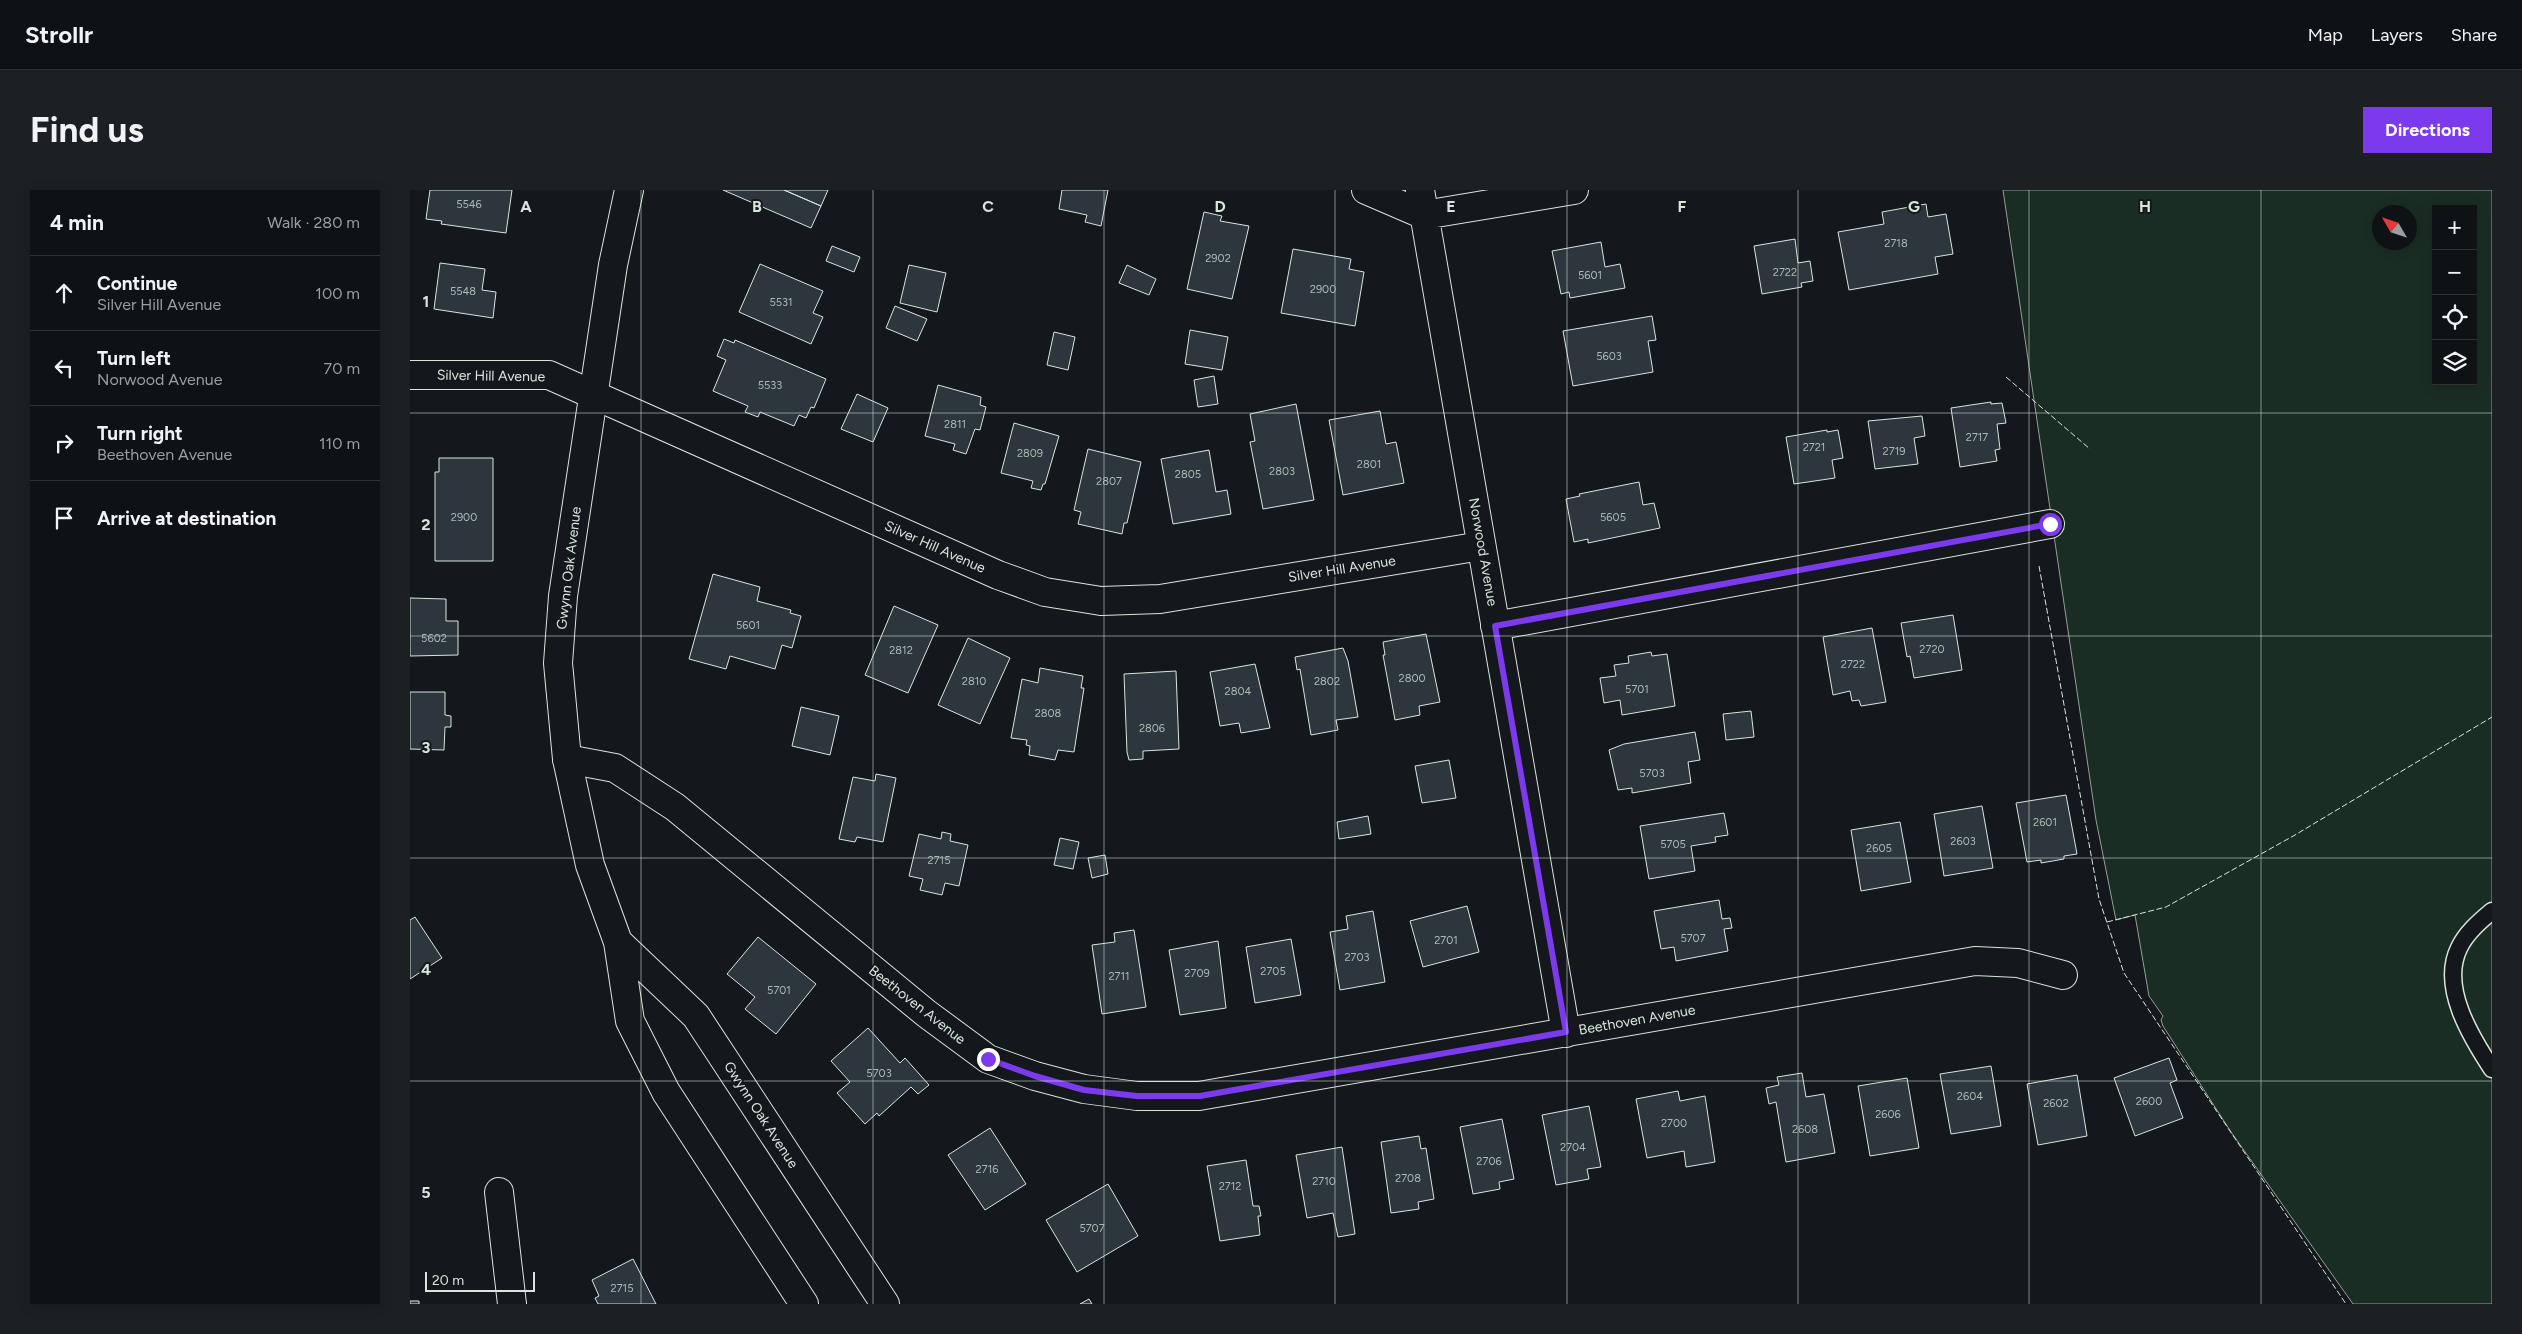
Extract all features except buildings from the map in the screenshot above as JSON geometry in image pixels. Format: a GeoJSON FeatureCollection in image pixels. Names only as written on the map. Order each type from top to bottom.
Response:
{"type":"FeatureCollection","features":[{"type":"Feature","properties":{"kind":"street","name":"Gwynn Oak Avenue"},"geometry":{"type":"LineString","coordinates":[[628,190],[613,265],[563,596],[559,687],[567,759],[590,865],[618,942],[630,1021],[666,1092],[804,1304]]}},
{"type":"Feature","properties":{"kind":"street"},"geometry":{"type":"LineString","coordinates":[[1366,190],[1422,202],[1574,190]]}},
{"type":"Feature","properties":{"kind":"street","name":"Norwood Avenue"},"geometry":{"type":"LineString","coordinates":[[1422,202],[1566,1032]]}},
{"type":"Feature","properties":{"kind":"street","name":"Silver Hill Avenue"},"geometry":{"type":"LineString","coordinates":[[410,376],[549,375],[998,575],[1045,592],[1102,601],[1160,599],[1482,546]]}},
{"type":"Feature","properties":{"kind":"street"},"geometry":{"type":"LineString","coordinates":[[1495,626],[2050,524]]}},
{"type":"Feature","properties":{"kind":"street","name":"Beethoven Avenue"},"geometry":{"type":"LineString","coordinates":[[567,759],[615,768],[675,807],[934,1020],[988,1059],[1035,1076],[1084,1090],[1128,1095],[1200,1096],[1976,961],[2018,963],[2063,975]]}},
{"type":"Feature","properties":{"kind":"street","name":"Gwynn Oak Avenue"},"geometry":{"type":"LineString","coordinates":[[618,942],[696,1016],[884,1304]]}},
{"type":"Feature","properties":{"kind":"street"},"geometry":{"type":"LineString","coordinates":[[500,1192],[512,1304]]}},
{"type":"Feature","properties":{"kind":"lane"},"geometry":{"type":"LineString","coordinates":[[2492,911],[2470,930],[2458,948],[2453,975],[2460,1008],[2471,1037],[2492,1068]]}},
{"type":"Feature","properties":{"kind":"green space"},"geometry":{"type":"Polygon","coordinates":[[[2003,190],[2492,190],[2492,1304],[2353,1304],[2231,1132],[2163,1026],[2161,1020],[2163,1016],[2149,996],[2135,915],[2116,920],[2096,820],[2003,190]]]}},
{"type":"Feature","properties":{"kind":"fence"},"geometry":{"type":"LineString","coordinates":[[2006,377],[2090,449]]}},
{"type":"Feature","properties":{"kind":"fence"},"geometry":{"type":"LineString","coordinates":[[2039,566],[2099,899],[2124,973],[2346,1304]]}},
{"type":"Feature","properties":{"kind":"fence"},"geometry":{"type":"LineString","coordinates":[[2107,922],[2166,907],[2295,835],[2492,717]]}},
{"type":"Feature","properties":{"kind":"route"},"geometry":{"type":"LineString","coordinates":[[988,1059],[1035,1076],[1084,1090],[1137,1096],[1200,1096],[1566,1032],[1495,626],[2050,524]]}}]}
